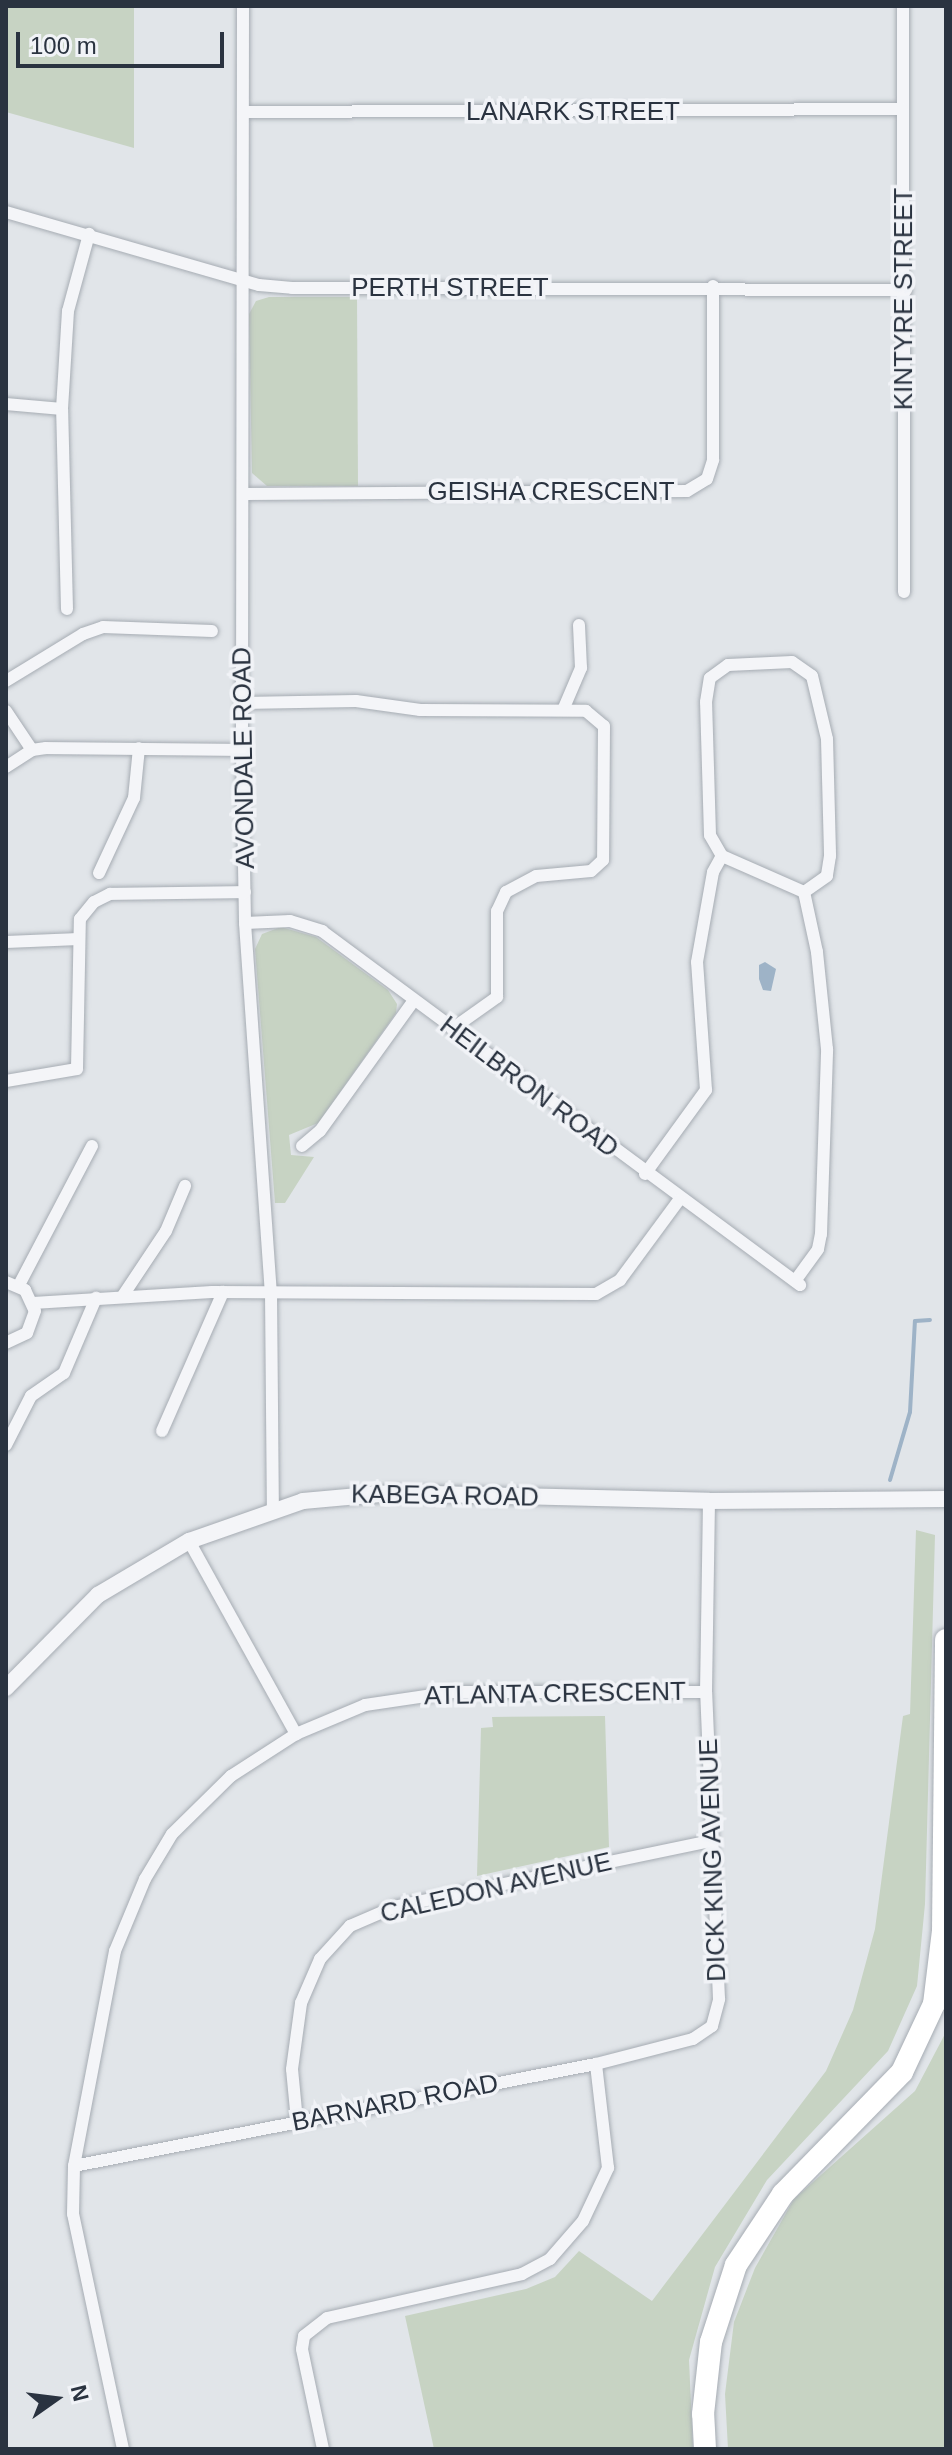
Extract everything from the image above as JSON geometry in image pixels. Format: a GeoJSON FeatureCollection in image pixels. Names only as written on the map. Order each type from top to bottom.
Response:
{"type":"FeatureCollection","features":[{"type":"Feature","properties":{"kind":"highway"},"geometry":{"type":"LineString","coordinates":[[705,2449],[703,2414],[711,2342],[736,2265],[783,2194],[902,2072],[934,2004],[943,1931],[946,1640]]}},
{"type":"Feature","properties":{"kind":"street","name":"AVONDALE ROAD"},"geometry":{"type":"LineString","coordinates":[[243,6],[245,494],[242,750],[245,923],[271,1292],[273,1509]]}},
{"type":"Feature","properties":{"kind":"street","name":"KINTYRE STREET"},"geometry":{"type":"LineString","coordinates":[[903,6],[906,290],[904,592]]}},
{"type":"Feature","properties":{"kind":"street","name":"LANARK STREET"},"geometry":{"type":"LineString","coordinates":[[244,112],[902,109]]}},
{"type":"Feature","properties":{"kind":"street","name":"PERTH STREET"},"geometry":{"type":"LineString","coordinates":[[6,212],[292,288],[713,286],[906,290]]}},
{"type":"Feature","properties":{"kind":"street"},"geometry":{"type":"LineString","coordinates":[[67,609],[62,409],[68,311],[89,234]]}},
{"type":"Feature","properties":{"kind":"street","name":"GEISHA CRESCENT"},"geometry":{"type":"LineString","coordinates":[[245,494],[687,491],[707,479],[713,460],[713,286]]}},
{"type":"Feature","properties":{"kind":"street"},"geometry":{"type":"LineString","coordinates":[[6,404],[62,409]]}},
{"type":"Feature","properties":{"kind":"street"},"geometry":{"type":"LineString","coordinates":[[563,710],[581,668],[579,625]]}},
{"type":"Feature","properties":{"kind":"street"},"geometry":{"type":"LineString","coordinates":[[6,681],[83,634],[103,627],[212,631]]}},
{"type":"Feature","properties":{"kind":"street"},"geometry":{"type":"LineString","coordinates":[[801,664],[812,676],[827,739],[830,856],[827,876],[804,892],[722,856],[710,835],[708,816],[706,702],[710,678],[728,665],[801,664]]}},
{"type":"Feature","properties":{"kind":"street"},"geometry":{"type":"LineString","coordinates":[[242,703],[356,701],[420,710],[586,711],[604,726],[603,860],[591,871],[536,876],[506,892],[497,911],[497,997],[452,1029]]}},
{"type":"Feature","properties":{"kind":"street"},"geometry":{"type":"LineString","coordinates":[[6,711],[32,750]]}},
{"type":"Feature","properties":{"kind":"street"},"geometry":{"type":"LineString","coordinates":[[99,873],[134,798],[139,748]]}},
{"type":"Feature","properties":{"kind":"street"},"geometry":{"type":"LineString","coordinates":[[6,767],[32,750],[242,750]]}},
{"type":"Feature","properties":{"kind":"street"},"geometry":{"type":"LineString","coordinates":[[645,1174],[706,1090],[697,962],[713,872],[722,856]]}},
{"type":"Feature","properties":{"kind":"street"},"geometry":{"type":"LineString","coordinates":[[6,1081],[77,1069],[80,919],[94,902],[110,894],[245,892]]}},
{"type":"Feature","properties":{"kind":"street","name":"HEILBRON ROAD"},"geometry":{"type":"LineString","coordinates":[[245,923],[290,921],[322,931],[679,1200],[798,1283],[818,1249],[821,1234],[827,1064],[817,952],[804,892]]}},
{"type":"Feature","properties":{"kind":"street"},"geometry":{"type":"LineString","coordinates":[[6,942],[79,939]]}},
{"type":"Feature","properties":{"kind":"street"},"geometry":{"type":"LineString","coordinates":[[302,1146],[320,1131],[414,1000]]}},
{"type":"Feature","properties":{"kind":"street"},"geometry":{"type":"LineString","coordinates":[[92,1146],[12,1284],[33,1303],[223,1292],[596,1294],[620,1280],[679,1200]]}},
{"type":"Feature","properties":{"kind":"street"},"geometry":{"type":"LineString","coordinates":[[122,1297],[144,1268],[185,1186]]}},
{"type":"Feature","properties":{"kind":"street"},"geometry":{"type":"LineString","coordinates":[[144,1268],[150,1295]]}},
{"type":"Feature","properties":{"kind":"street"},"geometry":{"type":"LineString","coordinates":[[162,1431],[223,1292]]}},
{"type":"Feature","properties":{"kind":"street"},"geometry":{"type":"LineString","coordinates":[[6,1445],[31,1396],[64,1373],[96,1298]]}},
{"type":"Feature","properties":{"kind":"street"},"geometry":{"type":"LineString","coordinates":[[6,1343],[20,1338],[31,1327],[33,1303]]}},
{"type":"Feature","properties":{"kind":"street","name":"KABEGA ROAD"},"geometry":{"type":"LineString","coordinates":[[6,1688],[98,1595],[189,1541],[273,1509],[335,1495],[392,1493],[709,1501],[946,1499]]}},
{"type":"Feature","properties":{"kind":"street","name":"DICK KING AVENUE"},"geometry":{"type":"LineString","coordinates":[[709,1501],[706,1692],[719,1999],[712,2026]]}},
{"type":"Feature","properties":{"kind":"street"},"geometry":{"type":"LineString","coordinates":[[189,1541],[296,1734]]}},
{"type":"Feature","properties":{"kind":"street","name":"ATLANTA CRESCENT"},"geometry":{"type":"LineString","coordinates":[[123,2449],[73,2214],[74,2166],[115,1951],[145,1879],[172,1834],[231,1776],[296,1734],[365,1705],[421,1693],[706,1692]]}},
{"type":"Feature","properties":{"kind":"street","name":"CALEDON AVENUE"},"geometry":{"type":"LineString","coordinates":[[297,2121],[292,2069],[301,2003],[320,1959],[350,1926],[394,1907],[711,1841]]}},
{"type":"Feature","properties":{"kind":"street","name":"BARNARD ROAD"},"geometry":{"type":"LineString","coordinates":[[74,2166],[596,2064],[693,2039],[712,2026]]}},
{"type":"Feature","properties":{"kind":"street"},"geometry":{"type":"LineString","coordinates":[[323,2449],[302,2349],[304,2336],[327,2318],[522,2274],[550,2259],[583,2221],[608,2168],[596,2064]]}},
{"type":"Feature","properties":{"kind":"green space"},"geometry":{"type":"Polygon","coordinates":[[[6,6],[134,6],[134,148],[6,112],[6,6]]]}},
{"type":"Feature","properties":{"kind":"green space"},"geometry":{"type":"Polygon","coordinates":[[[269,297],[357,297],[358,486],[267,486],[252,473],[249,314],[256,301],[269,297]]]}},
{"type":"Feature","properties":{"kind":"green space"},"geometry":{"type":"Polygon","coordinates":[[[281,927],[316,937],[388,990],[397,1004],[396,1013],[318,1123],[289,1135],[291,1155],[314,1157],[285,1203],[275,1203],[255,949],[262,934],[281,927]]]}},
{"type":"Feature","properties":{"kind":"green space"},"geometry":{"type":"Polygon","coordinates":[[[916,1530],[935,1535],[925,1904],[917,1986],[888,2051],[767,2180],[715,2267],[689,2360],[693,2449],[434,2449],[405,2316],[526,2289],[555,2277],[579,2251],[652,2301],[826,2071],[853,2010],[875,1929],[903,1716],[910,1714],[916,1530]]]}},
{"type":"Feature","properties":{"kind":"green space"},"geometry":{"type":"Polygon","coordinates":[[[605,1716],[609,1847],[477,1876],[481,1728],[493,1727],[492,1717],[605,1716]]]}},
{"type":"Feature","properties":{"kind":"green space"},"geometry":{"type":"Polygon","coordinates":[[[946,2032],[946,2449],[728,2449],[725,2394],[734,2322],[755,2268],[794,2199],[915,2091],[946,2032]]]}},
{"type":"Feature","properties":{"kind":"water"},"geometry":{"type":"Polygon","coordinates":[[[765,962],[776,969],[771,991],[763,990],[759,979],[759,965],[765,962]]]}},
{"type":"Feature","properties":{"kind":"waterway"},"geometry":{"type":"LineString","coordinates":[[890,1480],[910,1412],[915,1321],[930,1320]]}}]}
